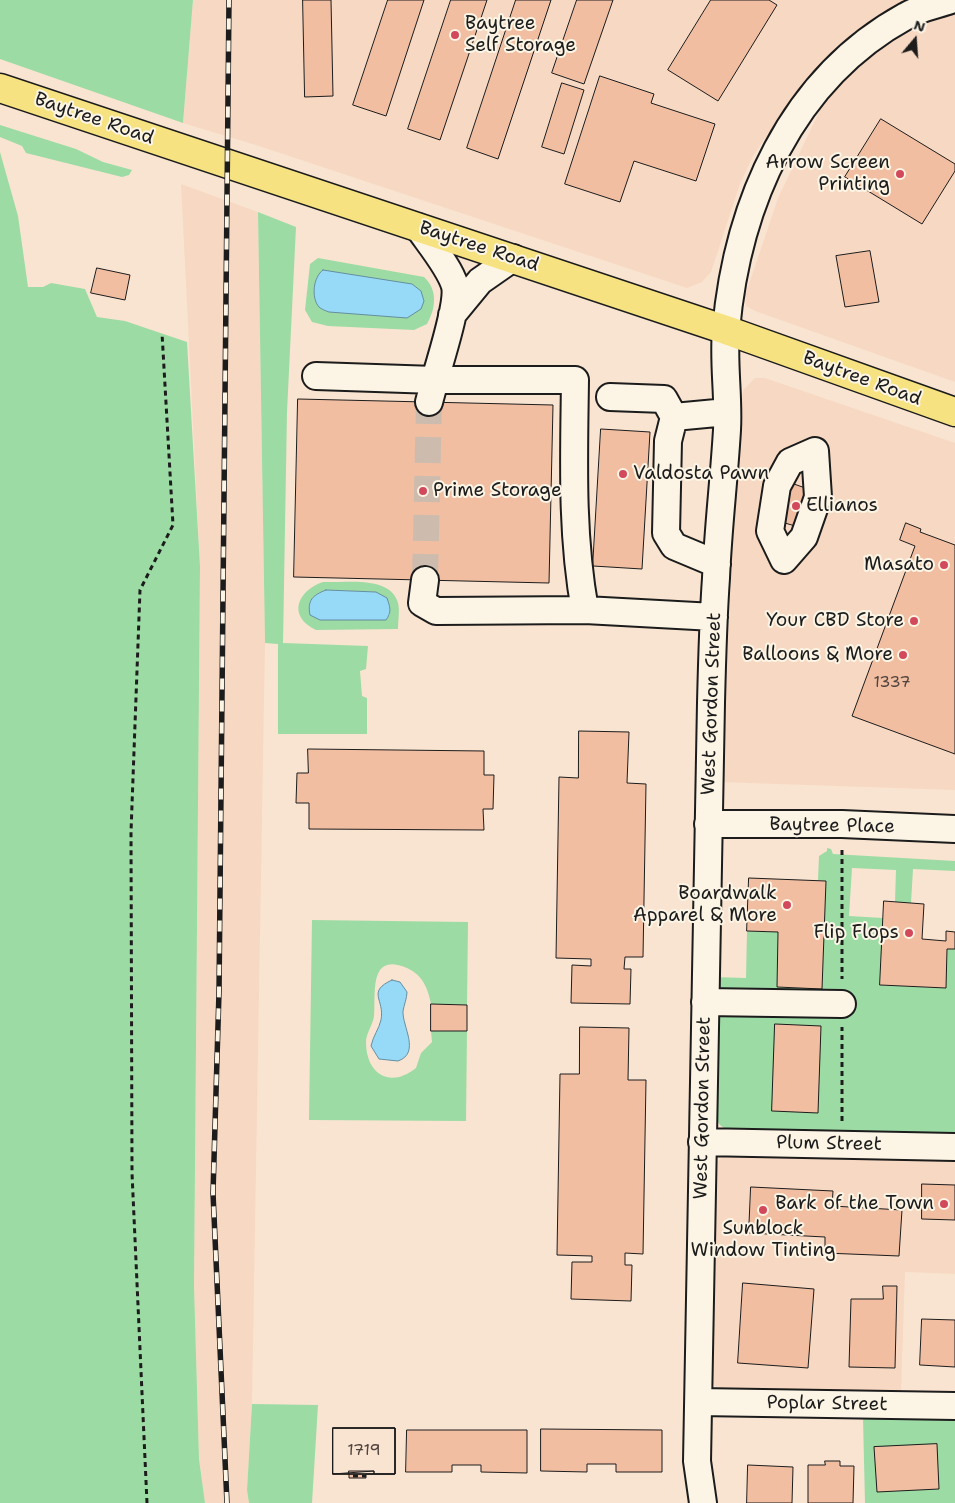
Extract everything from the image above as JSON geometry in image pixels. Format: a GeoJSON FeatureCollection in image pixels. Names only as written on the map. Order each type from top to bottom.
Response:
{"type":"FeatureCollection","features":[{"type":"Feature","properties":{"kind":"main road","name":"Baytree Road"},"geometry":{"type":"LineString","coordinates":[[0,88],[60,107],[227,166],[513,258],[726,330],[955,412]]}},
{"type":"Feature","properties":{"kind":"street","name":"West Gordon Street"},"geometry":{"type":"LineString","coordinates":[[703,1503],[697,1461],[708,824],[714,617],[727,412],[726,330],[740,243],[761,181],[786,130],[822,82],[868,41],[907,15],[951,0]]}},
{"type":"Feature","properties":{"kind":"street"},"geometry":{"type":"LineString","coordinates":[[418,227],[455,287],[452,315],[432,391]]}},
{"type":"Feature","properties":{"kind":"street"},"geometry":{"type":"LineString","coordinates":[[452,315],[480,281],[513,258]]}},
{"type":"Feature","properties":{"kind":"street"},"geometry":{"type":"LineString","coordinates":[[316,376],[432,391],[575,380],[573,484],[579,578],[584,610]]}},
{"type":"Feature","properties":{"kind":"street"},"geometry":{"type":"LineString","coordinates":[[610,398],[664,399],[674,416],[668,441],[666,533],[674,546],[717,564]]}},
{"type":"Feature","properties":{"kind":"street"},"geometry":{"type":"LineString","coordinates":[[674,416],[727,412]]}},
{"type":"Feature","properties":{"kind":"street"},"geometry":{"type":"LineString","coordinates":[[425,580],[422,603],[436,611],[584,610],[714,617]]}},
{"type":"Feature","properties":{"kind":"street","name":"Baytree Place"},"geometry":{"type":"LineString","coordinates":[[708,824],[842,824],[955,829]]}},
{"type":"Feature","properties":{"kind":"street"},"geometry":{"type":"LineString","coordinates":[[705,1002],[842,1004]]}},
{"type":"Feature","properties":{"kind":"street","name":"Plum Street"},"geometry":{"type":"LineString","coordinates":[[702,1142],[955,1147]]}},
{"type":"Feature","properties":{"kind":"street","name":"Poplar Street"},"geometry":{"type":"LineString","coordinates":[[698,1402],[955,1406]]}},
{"type":"Feature","properties":{"kind":"path"},"geometry":{"type":"LineString","coordinates":[[147,1503],[132,1172],[131,832],[140,590],[173,525],[162,333]]}},
{"type":"Feature","properties":{"kind":"path"},"geometry":{"type":"LineString","coordinates":[[354,1476],[366,1476]]}},
{"type":"Feature","properties":{"kind":"shaded area"},"geometry":{"type":"Polygon","coordinates":[[[193,0],[906,0],[870,22],[816,69],[792,99],[753,156],[740,184],[711,272],[702,282],[687,288],[259,146],[183,123],[193,0]]]}},
{"type":"Feature","properties":{"kind":"shaded area"},"geometry":{"type":"Polygon","coordinates":[[[955,10],[955,382],[755,311],[746,306],[745,296],[778,198],[821,108],[854,68],[894,37],[955,10]]]}},
{"type":"Feature","properties":{"kind":"shaded area"},"geometry":{"type":"Polygon","coordinates":[[[181,184],[258,212],[265,643],[252,1404],[247,1490],[249,1503],[205,1503],[199,1459],[194,1285],[200,566],[181,184]]]}},
{"type":"Feature","properties":{"kind":"shaded area"},"geometry":{"type":"Polygon","coordinates":[[[755,378],[765,378],[955,443],[955,790],[718,782],[723,655],[729,621],[738,409],[744,389],[755,378]]]}},
{"type":"Feature","properties":{"kind":"shaded area"},"geometry":{"type":"Polygon","coordinates":[[[740,1153],[955,1158],[955,1274],[905,1272],[901,1392],[726,1390],[715,1386],[708,1380],[713,1165],[723,1157],[740,1153]]]}},
{"type":"Feature","properties":{"kind":"green space"},"geometry":{"type":"Polygon","coordinates":[[[0,0],[193,0],[183,123],[0,59],[0,0]]]}},
{"type":"Feature","properties":{"kind":"green space"},"geometry":{"type":"Polygon","coordinates":[[[0,125],[76,149],[103,162],[132,170],[129,175],[122,177],[26,153],[22,146],[0,137],[0,125]]]}},
{"type":"Feature","properties":{"kind":"green space"},"geometry":{"type":"Polygon","coordinates":[[[0,152],[18,216],[28,287],[43,287],[51,283],[85,289],[97,317],[125,321],[187,342],[200,566],[194,1285],[199,1459],[205,1503],[0,1503],[0,152]]]}},
{"type":"Feature","properties":{"kind":"green space"},"geometry":{"type":"Polygon","coordinates":[[[258,212],[296,227],[287,412],[283,643],[368,646],[366,669],[360,671],[362,696],[367,698],[367,734],[278,734],[278,644],[265,643],[258,212]]]}},
{"type":"Feature","properties":{"kind":"green space"},"geometry":{"type":"Polygon","coordinates":[[[318,258],[424,277],[432,288],[434,299],[434,306],[427,324],[414,330],[328,326],[312,322],[305,310],[310,264],[318,258]]]}},
{"type":"Feature","properties":{"kind":"green space"},"geometry":{"type":"Polygon","coordinates":[[[323,582],[363,582],[383,586],[391,591],[398,601],[398,629],[316,630],[301,618],[299,611],[302,597],[314,586],[323,582]],[[326,590],[315,595],[320,620],[386,620],[390,614],[376,592],[326,590]]]}},
{"type":"Feature","properties":{"kind":"green space"},"geometry":{"type":"Polygon","coordinates":[[[827,848],[831,849],[833,854],[955,861],[955,871],[913,869],[911,903],[895,902],[896,870],[852,868],[849,916],[883,918],[880,985],[945,988],[947,949],[955,949],[955,1137],[733,1132],[722,1127],[716,1119],[713,1111],[713,977],[746,978],[747,931],[778,932],[777,987],[822,989],[826,881],[818,880],[819,856],[827,851],[827,848]]]}},
{"type":"Feature","properties":{"kind":"green space"},"geometry":{"type":"Polygon","coordinates":[[[312,920],[468,922],[467,1005],[431,1004],[426,988],[417,974],[407,968],[394,964],[386,965],[380,970],[377,978],[374,1016],[366,1042],[370,1063],[375,1070],[381,1075],[397,1077],[416,1068],[421,1053],[432,1042],[431,1031],[467,1031],[466,1121],[309,1120],[312,920]]]}},
{"type":"Feature","properties":{"kind":"green space"},"geometry":{"type":"Polygon","coordinates":[[[252,1404],[318,1405],[312,1503],[249,1503],[247,1490],[252,1404]]]}},
{"type":"Feature","properties":{"kind":"green space"},"geometry":{"type":"Polygon","coordinates":[[[863,1418],[955,1419],[955,1503],[865,1503],[863,1418]]]}},
{"type":"Feature","properties":{"kind":"water"},"geometry":{"type":"Polygon","coordinates":[[[323,270],[412,284],[421,291],[424,301],[421,309],[407,318],[329,312],[319,307],[314,293],[315,282],[323,270]]]}},
{"type":"Feature","properties":{"kind":"water"},"geometry":{"type":"Polygon","coordinates":[[[326,590],[376,592],[387,598],[390,612],[386,620],[320,620],[310,615],[309,605],[314,596],[326,590]]]}},
{"type":"Feature","properties":{"kind":"water"},"geometry":{"type":"Polygon","coordinates":[[[392,980],[400,982],[407,992],[403,1017],[409,1046],[405,1057],[398,1061],[379,1059],[371,1046],[382,1013],[378,992],[384,984],[392,980]]]}},
{"type":"Feature","properties":{"kind":"building"},"geometry":{"type":"Polygon","coordinates":[[[303,0],[331,0],[333,96],[305,97],[303,0]]]}},
{"type":"Feature","properties":{"kind":"building"},"geometry":{"type":"Polygon","coordinates":[[[388,0],[424,0],[386,116],[353,105],[388,0]]]}},
{"type":"Feature","properties":{"kind":"building"},"geometry":{"type":"Polygon","coordinates":[[[451,0],[487,0],[440,140],[408,129],[451,0]]]}},
{"type":"Feature","properties":{"kind":"building"},"geometry":{"type":"Polygon","coordinates":[[[516,0],[551,0],[498,159],[467,148],[516,0]]]}},
{"type":"Feature","properties":{"kind":"building"},"geometry":{"type":"Polygon","coordinates":[[[577,0],[613,0],[584,84],[552,73],[577,0]]]}},
{"type":"Feature","properties":{"kind":"building"},"geometry":{"type":"Polygon","coordinates":[[[711,0],[769,0],[777,5],[718,101],[668,70],[711,0]]]}},
{"type":"Feature","properties":{"kind":"building"},"geometry":{"type":"Polygon","coordinates":[[[600,76],[654,94],[651,103],[715,124],[696,181],[634,161],[620,202],[565,184],[600,76]]]}},
{"type":"Feature","properties":{"kind":"building"},"geometry":{"type":"Polygon","coordinates":[[[562,83],[584,90],[564,154],[542,147],[562,83]]]}},
{"type":"Feature","properties":{"kind":"building","name":"Arrow Screen Printing"},"geometry":{"type":"Polygon","coordinates":[[[881,119],[955,164],[955,171],[922,224],[845,177],[881,119]]]}},
{"type":"Feature","properties":{"kind":"building"},"geometry":{"type":"Polygon","coordinates":[[[870,251],[879,302],[845,307],[836,256],[870,251]]]}},
{"type":"Feature","properties":{"kind":"building"},"geometry":{"type":"Polygon","coordinates":[[[97,268],[130,275],[125,300],[91,293],[97,268]]]}},
{"type":"Feature","properties":{"kind":"building","name":"Prime Storage"},"geometry":{"type":"Polygon","coordinates":[[[298,399],[553,405],[549,583],[294,577],[298,399]]]}},
{"type":"Feature","properties":{"kind":"building","name":"Valdosta Pawn"},"geometry":{"type":"Polygon","coordinates":[[[601,429],[650,432],[642,569],[593,566],[601,429]]]}},
{"type":"Feature","properties":{"kind":"building","name":"Ellianos"},"geometry":{"type":"Polygon","coordinates":[[[791,483],[814,491],[802,528],[778,521],[791,483]]]}},
{"type":"Feature","properties":{"kind":"building"},"geometry":{"type":"Polygon","coordinates":[[[906,523],[921,529],[920,532],[955,545],[955,754],[852,716],[915,546],[900,540],[906,523]]]}},
{"type":"Feature","properties":{"kind":"building"},"geometry":{"type":"Polygon","coordinates":[[[579,731],[629,732],[627,783],[646,784],[643,957],[625,957],[624,969],[631,969],[630,1004],[571,1003],[572,965],[591,966],[591,959],[556,958],[559,777],[578,778],[579,731]]]}},
{"type":"Feature","properties":{"kind":"building"},"geometry":{"type":"Polygon","coordinates":[[[308,749],[484,751],[484,775],[494,775],[493,809],[483,809],[484,830],[309,829],[309,803],[296,803],[297,773],[308,773],[308,749]]]}},
{"type":"Feature","properties":{"kind":"building"},"geometry":{"type":"Polygon","coordinates":[[[749,878],[826,881],[822,989],[777,987],[778,932],[747,931],[749,878]]]}},
{"type":"Feature","properties":{"kind":"building"},"geometry":{"type":"Polygon","coordinates":[[[884,901],[924,904],[922,939],[946,941],[946,931],[955,932],[955,949],[947,949],[946,988],[880,985],[884,901]]]}},
{"type":"Feature","properties":{"kind":"building"},"geometry":{"type":"Polygon","coordinates":[[[431,1004],[467,1005],[467,1031],[431,1031],[431,1004]]]}},
{"type":"Feature","properties":{"kind":"building"},"geometry":{"type":"Polygon","coordinates":[[[775,1024],[821,1026],[818,1113],[772,1111],[775,1024]]]}},
{"type":"Feature","properties":{"kind":"building"},"geometry":{"type":"Polygon","coordinates":[[[580,1027],[629,1028],[628,1080],[646,1080],[643,1254],[625,1253],[625,1265],[632,1265],[631,1301],[571,1299],[572,1262],[592,1262],[592,1256],[557,1255],[560,1074],[579,1074],[580,1027]]]}},
{"type":"Feature","properties":{"kind":"building"},"geometry":{"type":"Polygon","coordinates":[[[922,1184],[955,1185],[955,1220],[922,1219],[922,1184]]]}},
{"type":"Feature","properties":{"kind":"building"},"geometry":{"type":"Polygon","coordinates":[[[751,1187],[833,1191],[832,1206],[902,1210],[899,1256],[825,1253],[825,1237],[749,1233],[751,1187]]]}},
{"type":"Feature","properties":{"kind":"building"},"geometry":{"type":"Polygon","coordinates":[[[743,1283],[814,1289],[808,1368],[738,1363],[743,1283]]]}},
{"type":"Feature","properties":{"kind":"building"},"geometry":{"type":"Polygon","coordinates":[[[883,1286],[897,1286],[895,1368],[849,1367],[851,1299],[883,1299],[883,1286]]]}},
{"type":"Feature","properties":{"kind":"building"},"geometry":{"type":"Polygon","coordinates":[[[922,1319],[955,1320],[955,1367],[920,1365],[922,1319]]]}},
{"type":"Feature","properties":{"kind":"building"},"geometry":{"type":"Polygon","coordinates":[[[333,1428],[395,1428],[395,1474],[333,1474],[333,1428]]]}},
{"type":"Feature","properties":{"kind":"building"},"geometry":{"type":"Polygon","coordinates":[[[333,1428],[395,1428],[395,1474],[366,1474],[366,1478],[349,1478],[349,1474],[333,1474],[333,1428]]]}},
{"type":"Feature","properties":{"kind":"building"},"geometry":{"type":"Polygon","coordinates":[[[333,1428],[395,1428],[395,1474],[374,1474],[374,1471],[333,1474],[333,1428]]]}},
{"type":"Feature","properties":{"kind":"building"},"geometry":{"type":"Polygon","coordinates":[[[333,1428],[395,1428],[395,1474],[333,1474],[333,1428]]]}},
{"type":"Feature","properties":{"kind":"building"},"geometry":{"type":"Polygon","coordinates":[[[541,1429],[662,1430],[662,1472],[616,1472],[616,1464],[587,1464],[587,1472],[541,1471],[541,1429]]]}},
{"type":"Feature","properties":{"kind":"building"},"geometry":{"type":"Polygon","coordinates":[[[407,1430],[527,1430],[527,1473],[481,1472],[481,1465],[452,1465],[452,1472],[406,1472],[407,1430]]]}},
{"type":"Feature","properties":{"kind":"building"},"geometry":{"type":"Polygon","coordinates":[[[937,1444],[939,1489],[877,1492],[874,1447],[937,1444]]]}},
{"type":"Feature","properties":{"kind":"building"},"geometry":{"type":"Polygon","coordinates":[[[825,1461],[840,1461],[840,1466],[854,1466],[853,1503],[808,1503],[808,1465],[825,1465],[825,1461]]]}},
{"type":"Feature","properties":{"kind":"building"},"geometry":{"type":"Polygon","coordinates":[[[748,1465],[793,1467],[792,1503],[747,1503],[748,1465]]]}},
{"type":"Feature","properties":{"kind":"building"},"geometry":{"type":"Polygon","coordinates":[[[349,1471],[374,1471],[374,1474],[349,1474],[349,1471]]]}},
{"type":"Feature","properties":{"kind":"tunnel"},"geometry":{"type":"LineString","coordinates":[[425,580],[429,402]]}},
{"type":"Feature","properties":{"kind":"railway"},"geometry":{"type":"LineString","coordinates":[[227,1503],[213,1193],[219,992],[229,0]]}},
{"type":"Feature","properties":{"kind":"place","name":"Baytree Self Storage"},"geometry":{"type":"Point","coordinates":[455,35]}},
{"type":"Feature","properties":{"kind":"place","name":"Arrow Screen Printing"},"geometry":{"type":"Point","coordinates":[900,174]}},
{"type":"Feature","properties":{"kind":"place","name":"Valdosta Pawn"},"geometry":{"type":"Point","coordinates":[623,474]}},
{"type":"Feature","properties":{"kind":"place","name":"Prime Storage"},"geometry":{"type":"Point","coordinates":[423,491]}},
{"type":"Feature","properties":{"kind":"place","name":"Ellianos"},"geometry":{"type":"Point","coordinates":[796,506]}},
{"type":"Feature","properties":{"kind":"place","name":"Masato"},"geometry":{"type":"Point","coordinates":[944,565]}},
{"type":"Feature","properties":{"kind":"place","name":"Your CBD Store"},"geometry":{"type":"Point","coordinates":[914,621]}},
{"type":"Feature","properties":{"kind":"place","name":"Balloons & More"},"geometry":{"type":"Point","coordinates":[903,655]}},
{"type":"Feature","properties":{"kind":"place","name":"Boardwalk Apparel & More"},"geometry":{"type":"Point","coordinates":[787,905]}},
{"type":"Feature","properties":{"kind":"place","name":"Flip Flops"},"geometry":{"type":"Point","coordinates":[909,933]}},
{"type":"Feature","properties":{"kind":"place","name":"Bark of the Town"},"geometry":{"type":"Point","coordinates":[944,1204]}},
{"type":"Feature","properties":{"kind":"place","name":"Sunblock Window Tinting"},"geometry":{"type":"Point","coordinates":[763,1210]}}]}
